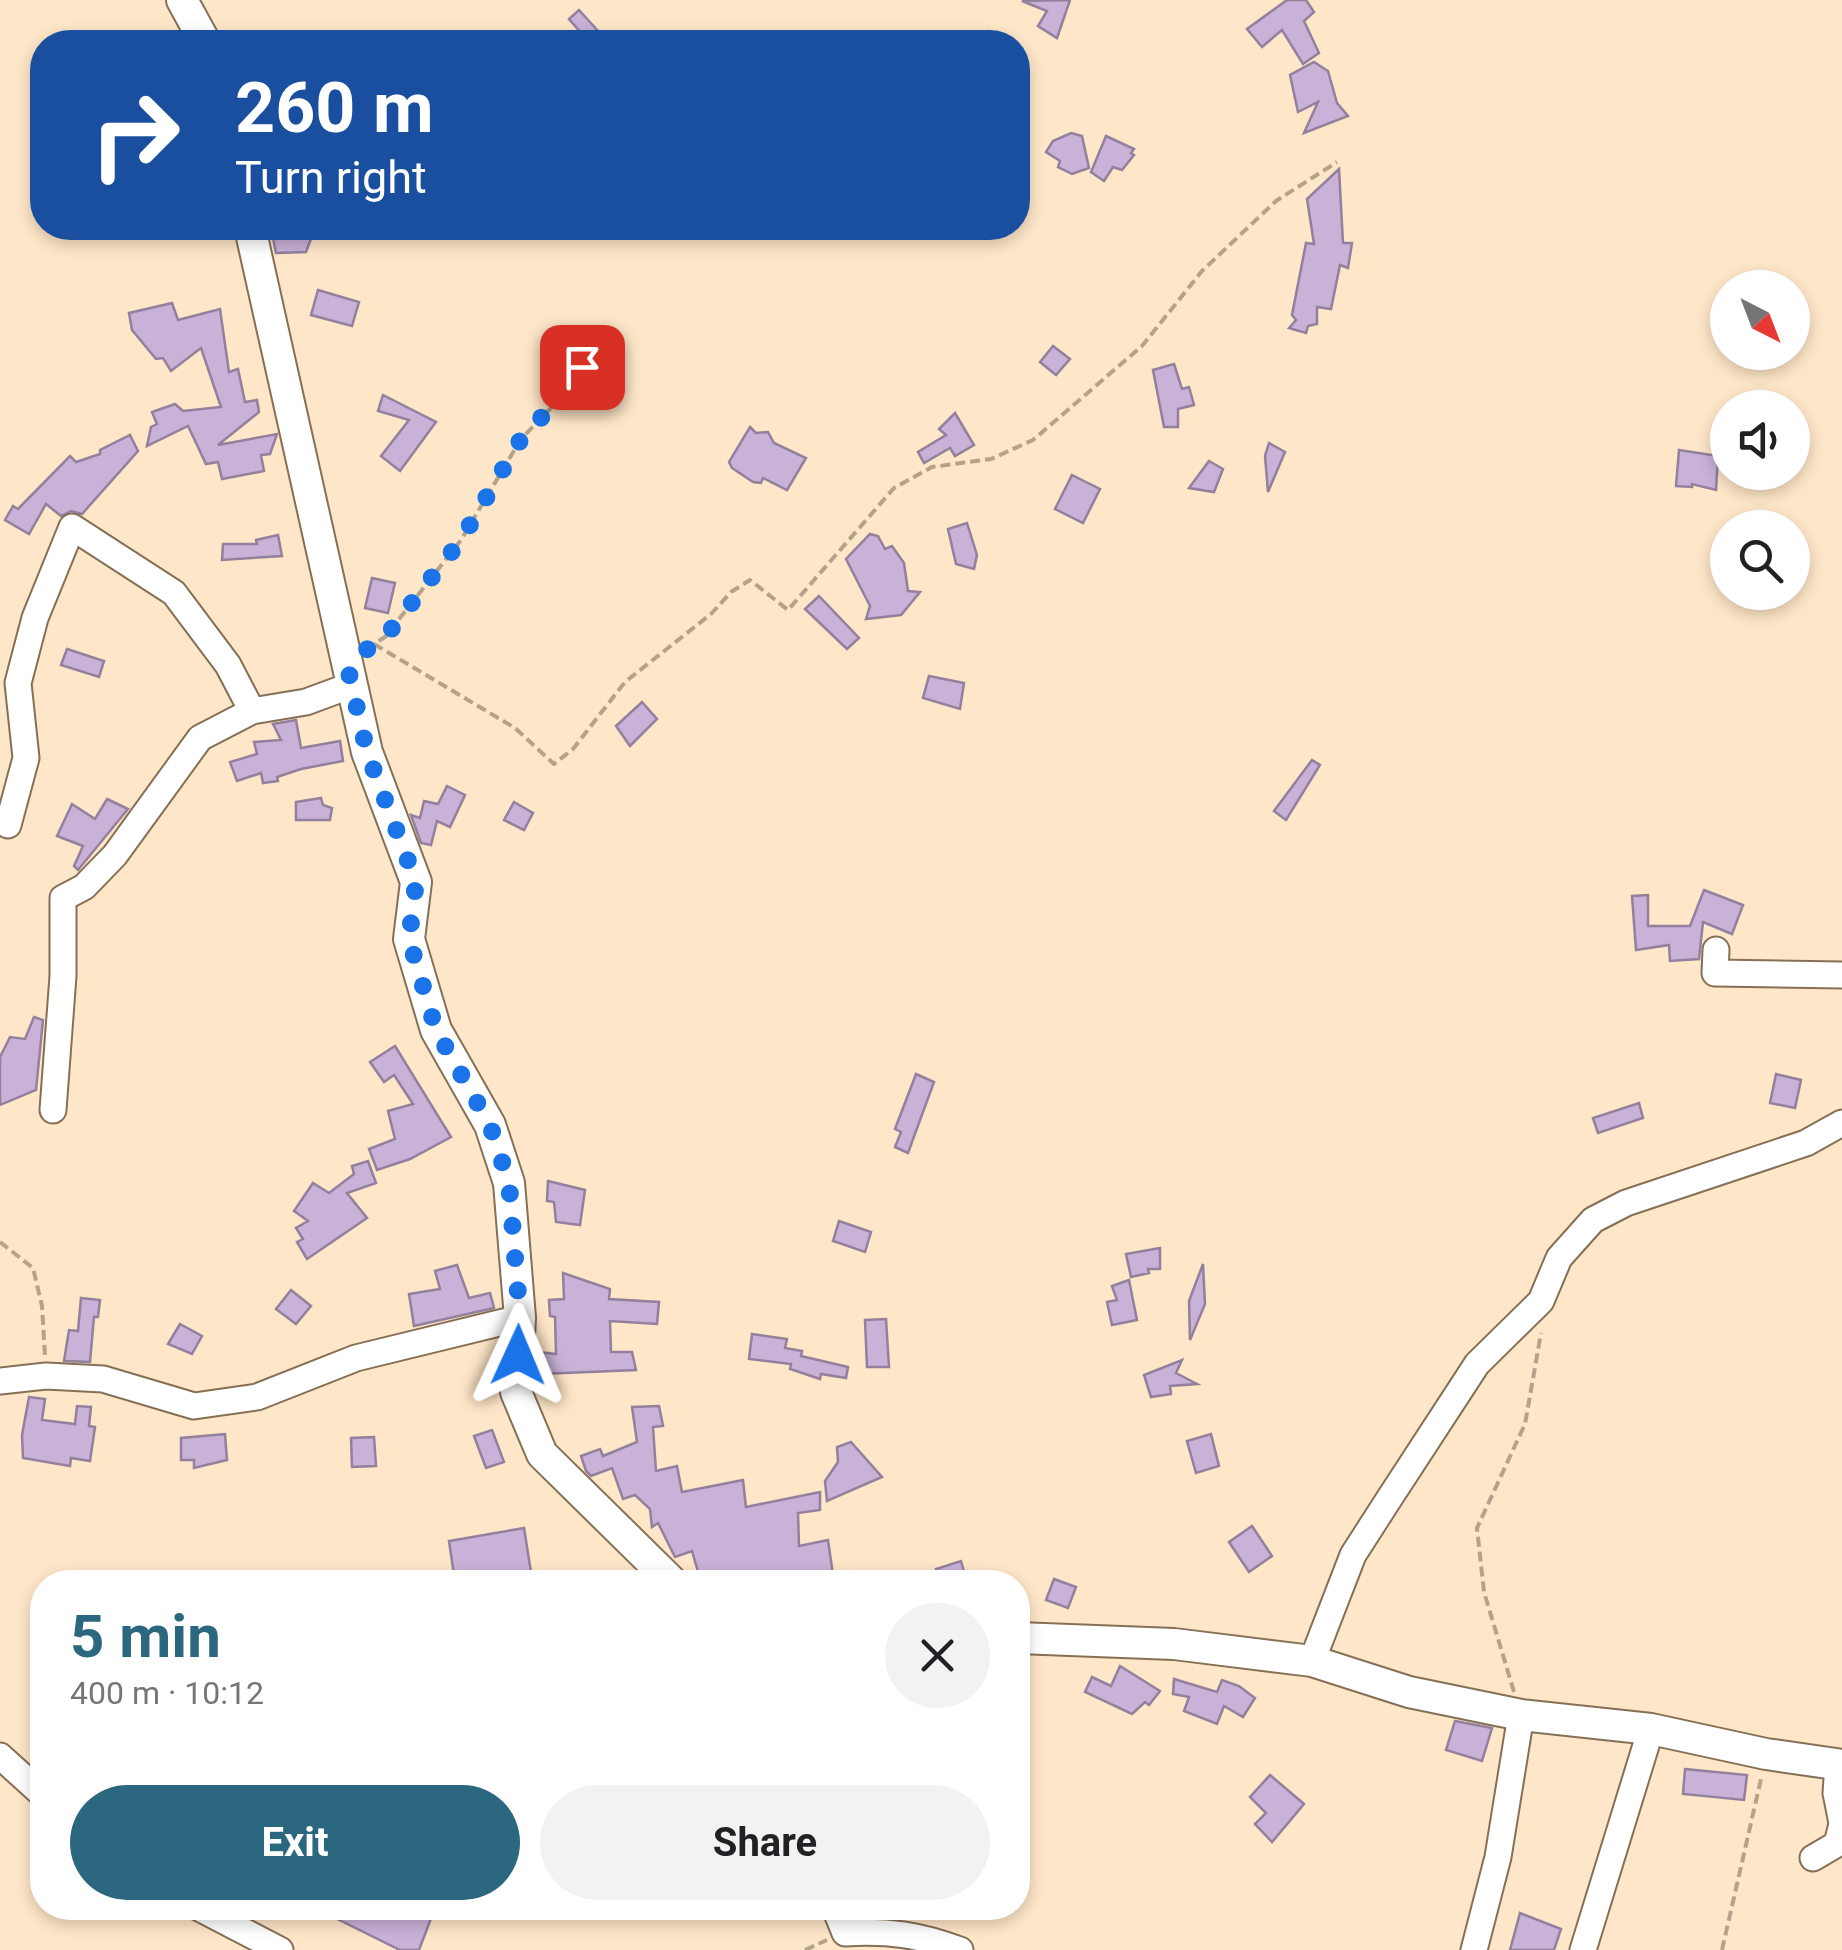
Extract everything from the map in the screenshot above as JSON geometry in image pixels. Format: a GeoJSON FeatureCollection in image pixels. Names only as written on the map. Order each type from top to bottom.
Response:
{"type":"FeatureCollection","features":[{"type":"Feature","properties":{"kind":"main road"},"geometry":{"type":"LineString","coordinates":[[182,0],[198,30]]}},
{"type":"Feature","properties":{"kind":"main road"},"geometry":{"type":"LineString","coordinates":[[253,240],[367,752],[416,882],[409,939],[436,1030],[490,1125],[509,1183],[520,1318],[516,1392],[542,1454],[660,1570]]}},
{"type":"Feature","properties":{"kind":"main road"},"geometry":{"type":"LineString","coordinates":[[1030,1638],[1174,1644],[1312,1661],[1409,1692],[1521,1715],[1651,1730],[1766,1754],[1840,1764]]}},
{"type":"Feature","properties":{"kind":"street"},"geometry":{"type":"LineString","coordinates":[[8,825],[26,758],[18,682],[36,618],[72,527],[174,594],[228,665],[252,712]]}},
{"type":"Feature","properties":{"kind":"street"},"geometry":{"type":"LineString","coordinates":[[53,1110],[63,976],[63,898],[84,887],[115,855],[200,738],[252,712],[306,702],[350,679]]}},
{"type":"Feature","properties":{"kind":"street"},"geometry":{"type":"LineString","coordinates":[[1716,950],[1715,973],[1842,974]]}},
{"type":"Feature","properties":{"kind":"street"},"geometry":{"type":"LineString","coordinates":[[1312,1661],[1354,1556],[1387,1502],[1477,1364],[1542,1302],[1559,1258],[1594,1220],[1626,1203],[1806,1143],[1842,1123]]}},
{"type":"Feature","properties":{"kind":"street"},"geometry":{"type":"LineString","coordinates":[[0,1380],[46,1376],[103,1379],[194,1406],[257,1397],[356,1358],[520,1318]]}},
{"type":"Feature","properties":{"kind":"street"},"geometry":{"type":"LineString","coordinates":[[1474,1950],[1498,1856],[1521,1715]]}},
{"type":"Feature","properties":{"kind":"street"},"geometry":{"type":"LineString","coordinates":[[1583,1950],[1651,1730]]}},
{"type":"Feature","properties":{"kind":"street"},"geometry":{"type":"LineString","coordinates":[[0,1756],[30,1783]]}},
{"type":"Feature","properties":{"kind":"street"},"geometry":{"type":"LineString","coordinates":[[1813,1858],[1837,1844],[1842,1824],[1836,1793],[1840,1764]]}},
{"type":"Feature","properties":{"kind":"street"},"geometry":{"type":"LineString","coordinates":[[222,1920],[280,1950]]}},
{"type":"Feature","properties":{"kind":"street"},"geometry":{"type":"LineString","coordinates":[[840,1920],[845,1932],[885,1930],[960,1950]]}},
{"type":"Feature","properties":{"kind":"path"},"geometry":{"type":"LineString","coordinates":[[374,644],[515,728],[554,764],[573,749],[625,682],[711,614],[731,592],[750,580],[788,610],[894,488],[932,467],[991,459],[1033,440],[1059,421],[1142,346],[1202,271],[1276,201],[1337,162]]}},
{"type":"Feature","properties":{"kind":"path"},"geometry":{"type":"LineString","coordinates":[[350,679],[374,644],[386,636],[461,540],[521,439],[582,367]]}},
{"type":"Feature","properties":{"kind":"path"},"geometry":{"type":"LineString","coordinates":[[0,1242],[33,1268],[42,1306],[46,1376]]}},
{"type":"Feature","properties":{"kind":"path"},"geometry":{"type":"LineString","coordinates":[[1521,1715],[1484,1592],[1477,1528],[1525,1424],[1532,1366],[1541,1339],[1542,1302]]}},
{"type":"Feature","properties":{"kind":"path"},"geometry":{"type":"LineString","coordinates":[[1722,1950],[1766,1754]]}},
{"type":"Feature","properties":{"kind":"building"},"geometry":{"type":"Polygon","coordinates":[[[1070,0],[1057,38],[1038,26],[1047,11],[1022,1],[1070,0]]]}},
{"type":"Feature","properties":{"kind":"building"},"geometry":{"type":"Polygon","coordinates":[[[1287,0],[1306,0],[1314,12],[1304,21],[1319,53],[1303,64],[1282,30],[1262,47],[1247,29],[1287,0]]]}},
{"type":"Feature","properties":{"kind":"building"},"geometry":{"type":"Polygon","coordinates":[[[579,10],[597,30],[579,30],[569,19],[579,10]]]}},
{"type":"Feature","properties":{"kind":"building"},"geometry":{"type":"Polygon","coordinates":[[[1314,62],[1328,71],[1337,103],[1348,116],[1304,133],[1318,102],[1298,112],[1290,75],[1314,62]]]}},
{"type":"Feature","properties":{"kind":"building"},"geometry":{"type":"Polygon","coordinates":[[[1071,133],[1082,136],[1089,168],[1072,174],[1058,167],[1060,161],[1046,152],[1053,141],[1071,133]]]}},
{"type":"Feature","properties":{"kind":"building"},"geometry":{"type":"Polygon","coordinates":[[[1106,136],[1134,149],[1134,155],[1122,170],[1113,167],[1104,181],[1091,172],[1106,136]]]}},
{"type":"Feature","properties":{"kind":"building"},"geometry":{"type":"Polygon","coordinates":[[[1339,169],[1343,243],[1352,243],[1348,268],[1340,265],[1331,309],[1317,307],[1317,324],[1308,326],[1306,333],[1289,328],[1296,320],[1292,315],[1306,243],[1314,244],[1307,199],[1339,169]]]}},
{"type":"Feature","properties":{"kind":"building"},"geometry":{"type":"Polygon","coordinates":[[[273,240],[311,240],[306,252],[276,253],[273,240]]]}},
{"type":"Feature","properties":{"kind":"building"},"geometry":{"type":"Polygon","coordinates":[[[318,290],[359,302],[352,326],[311,315],[318,290]]]}},
{"type":"Feature","properties":{"kind":"building"},"geometry":{"type":"Polygon","coordinates":[[[172,303],[178,320],[220,309],[229,372],[238,369],[245,402],[257,400],[259,412],[218,445],[277,434],[270,454],[261,455],[264,471],[222,479],[218,462],[206,464],[188,426],[147,446],[151,427],[157,424],[152,412],[175,404],[183,411],[221,407],[201,348],[171,371],[163,358],[156,359],[132,330],[129,313],[172,303]]]}},
{"type":"Feature","properties":{"kind":"building"},"geometry":{"type":"Polygon","coordinates":[[[1053,346],[1070,359],[1056,375],[1040,362],[1053,346]]]}},
{"type":"Feature","properties":{"kind":"building"},"geometry":{"type":"Polygon","coordinates":[[[1174,364],[1182,389],[1189,387],[1194,405],[1178,409],[1178,427],[1164,427],[1153,370],[1174,364]]]}},
{"type":"Feature","properties":{"kind":"building"},"geometry":{"type":"Polygon","coordinates":[[[383,395],[436,422],[400,471],[381,456],[409,420],[378,411],[383,395]]]}},
{"type":"Feature","properties":{"kind":"building"},"geometry":{"type":"Polygon","coordinates":[[[955,413],[974,445],[955,456],[950,448],[924,463],[918,452],[946,435],[939,429],[955,413]]]}},
{"type":"Feature","properties":{"kind":"building"},"geometry":{"type":"Polygon","coordinates":[[[750,427],[756,433],[768,432],[774,443],[806,458],[787,490],[763,478],[761,483],[753,482],[732,468],[729,462],[750,427]]]}},
{"type":"Feature","properties":{"kind":"building"},"geometry":{"type":"Polygon","coordinates":[[[130,435],[138,451],[82,514],[71,511],[61,516],[46,504],[29,534],[5,520],[13,506],[18,509],[70,456],[76,462],[100,454],[100,450],[130,435]]]}},
{"type":"Feature","properties":{"kind":"building"},"geometry":{"type":"Polygon","coordinates":[[[1269,443],[1285,452],[1268,492],[1265,456],[1269,443]]]}},
{"type":"Feature","properties":{"kind":"building"},"geometry":{"type":"Polygon","coordinates":[[[1679,450],[1710,455],[1710,488],[1692,484],[1676,486],[1679,450]]]}},
{"type":"Feature","properties":{"kind":"building"},"geometry":{"type":"Polygon","coordinates":[[[1209,461],[1223,469],[1214,492],[1189,488],[1209,461]]]}},
{"type":"Feature","properties":{"kind":"building"},"geometry":{"type":"Polygon","coordinates":[[[1072,475],[1100,489],[1083,523],[1055,509],[1072,475]]]}},
{"type":"Feature","properties":{"kind":"building"},"geometry":{"type":"Polygon","coordinates":[[[967,523],[977,555],[974,569],[956,564],[948,529],[967,523]]]}},
{"type":"Feature","properties":{"kind":"building"},"geometry":{"type":"Polygon","coordinates":[[[870,534],[878,536],[885,549],[892,546],[904,563],[908,591],[920,592],[901,615],[866,619],[870,606],[846,559],[870,534]]]}},
{"type":"Feature","properties":{"kind":"building"},"geometry":{"type":"Polygon","coordinates":[[[278,535],[282,556],[222,560],[223,544],[257,544],[256,540],[278,535]]]}},
{"type":"Feature","properties":{"kind":"building"},"geometry":{"type":"Polygon","coordinates":[[[372,578],[395,583],[388,613],[365,608],[372,578]]]}},
{"type":"Feature","properties":{"kind":"building"},"geometry":{"type":"Polygon","coordinates":[[[819,596],[859,638],[847,649],[805,609],[819,596]]]}},
{"type":"Feature","properties":{"kind":"building"},"geometry":{"type":"Polygon","coordinates":[[[67,649],[104,661],[99,677],[61,665],[67,649]]]}},
{"type":"Feature","properties":{"kind":"building"},"geometry":{"type":"Polygon","coordinates":[[[929,676],[964,683],[960,709],[923,698],[929,676]]]}},
{"type":"Feature","properties":{"kind":"building"},"geometry":{"type":"Polygon","coordinates":[[[642,702],[657,719],[630,746],[616,726],[642,702]]]}},
{"type":"Feature","properties":{"kind":"building"},"geometry":{"type":"Polygon","coordinates":[[[296,720],[301,748],[340,741],[343,761],[301,769],[277,777],[278,781],[263,783],[261,773],[237,781],[230,762],[257,754],[254,742],[281,740],[273,724],[296,720]]]}},
{"type":"Feature","properties":{"kind":"building"},"geometry":{"type":"Polygon","coordinates":[[[1312,760],[1320,765],[1286,820],[1274,811],[1312,760]]]}},
{"type":"Feature","properties":{"kind":"building"},"geometry":{"type":"Polygon","coordinates":[[[447,786],[465,795],[450,827],[437,821],[431,845],[421,843],[411,815],[420,818],[424,801],[438,804],[447,786]]]}},
{"type":"Feature","properties":{"kind":"building"},"geometry":{"type":"Polygon","coordinates":[[[321,798],[323,805],[332,808],[330,820],[296,820],[296,802],[321,798]]]}},
{"type":"Feature","properties":{"kind":"building"},"geometry":{"type":"Polygon","coordinates":[[[107,799],[128,809],[78,870],[74,866],[83,846],[57,836],[72,804],[95,819],[107,799]]]}},
{"type":"Feature","properties":{"kind":"building"},"geometry":{"type":"Polygon","coordinates":[[[514,802],[533,813],[524,830],[504,820],[514,802]]]}},
{"type":"Feature","properties":{"kind":"building"},"geometry":{"type":"Polygon","coordinates":[[[1704,890],[1743,905],[1732,934],[1703,922],[1699,959],[1670,961],[1669,945],[1636,950],[1632,896],[1648,895],[1648,926],[1690,926],[1704,890]]]}},
{"type":"Feature","properties":{"kind":"building"},"geometry":{"type":"Polygon","coordinates":[[[34,1017],[43,1020],[36,1090],[0,1105],[0,1057],[10,1037],[25,1039],[34,1017]]]}},
{"type":"Feature","properties":{"kind":"building"},"geometry":{"type":"Polygon","coordinates":[[[395,1046],[451,1137],[410,1159],[377,1170],[369,1149],[395,1139],[388,1111],[413,1104],[394,1075],[384,1082],[370,1062],[395,1046]]]}},
{"type":"Feature","properties":{"kind":"building"},"geometry":{"type":"Polygon","coordinates":[[[916,1074],[934,1082],[908,1153],[895,1147],[901,1132],[895,1129],[916,1074]]]}},
{"type":"Feature","properties":{"kind":"building"},"geometry":{"type":"Polygon","coordinates":[[[1776,1074],[1801,1080],[1795,1108],[1770,1103],[1776,1074]]]}},
{"type":"Feature","properties":{"kind":"building"},"geometry":{"type":"Polygon","coordinates":[[[1639,1103],[1643,1118],[1598,1133],[1593,1118],[1639,1103]]]}},
{"type":"Feature","properties":{"kind":"building"},"geometry":{"type":"Polygon","coordinates":[[[368,1161],[376,1183],[347,1193],[367,1218],[307,1259],[297,1242],[303,1239],[296,1228],[308,1221],[294,1211],[313,1183],[329,1193],[354,1174],[352,1166],[368,1161]]]}},
{"type":"Feature","properties":{"kind":"building"},"geometry":{"type":"Polygon","coordinates":[[[548,1181],[585,1190],[580,1225],[556,1222],[554,1202],[547,1201],[548,1181]]]}},
{"type":"Feature","properties":{"kind":"building"},"geometry":{"type":"Polygon","coordinates":[[[839,1221],[871,1232],[865,1252],[833,1241],[839,1221]]]}},
{"type":"Feature","properties":{"kind":"building"},"geometry":{"type":"Polygon","coordinates":[[[1160,1248],[1160,1269],[1148,1269],[1149,1273],[1131,1277],[1126,1254],[1160,1248]]]}},
{"type":"Feature","properties":{"kind":"building"},"geometry":{"type":"Polygon","coordinates":[[[1203,1264],[1205,1304],[1190,1340],[1189,1301],[1203,1264]]]}},
{"type":"Feature","properties":{"kind":"building"},"geometry":{"type":"Polygon","coordinates":[[[457,1265],[469,1298],[490,1293],[494,1308],[414,1326],[409,1294],[440,1289],[435,1271],[457,1265]]]}},
{"type":"Feature","properties":{"kind":"building"},"geometry":{"type":"Polygon","coordinates":[[[563,1273],[610,1289],[609,1299],[659,1302],[657,1324],[610,1321],[611,1352],[632,1352],[636,1370],[541,1374],[538,1352],[556,1354],[555,1317],[550,1316],[549,1300],[564,1299],[563,1273]]]}},
{"type":"Feature","properties":{"kind":"building"},"geometry":{"type":"Polygon","coordinates":[[[1129,1280],[1137,1320],[1112,1325],[1107,1302],[1117,1300],[1112,1286],[1129,1280]]]}},
{"type":"Feature","properties":{"kind":"building"},"geometry":{"type":"Polygon","coordinates":[[[291,1290],[311,1306],[296,1324],[276,1309],[291,1290]]]}},
{"type":"Feature","properties":{"kind":"building"},"geometry":{"type":"Polygon","coordinates":[[[81,1298],[100,1300],[98,1317],[94,1317],[90,1362],[64,1361],[69,1330],[78,1331],[81,1298]]]}},
{"type":"Feature","properties":{"kind":"building"},"geometry":{"type":"Polygon","coordinates":[[[886,1319],[889,1367],[867,1367],[865,1320],[886,1319]]]}},
{"type":"Feature","properties":{"kind":"building"},"geometry":{"type":"Polygon","coordinates":[[[180,1324],[202,1336],[192,1354],[168,1344],[180,1324]]]}},
{"type":"Feature","properties":{"kind":"building"},"geometry":{"type":"Polygon","coordinates":[[[752,1334],[787,1339],[785,1348],[802,1351],[801,1356],[848,1367],[846,1378],[821,1374],[820,1379],[790,1369],[791,1364],[749,1359],[752,1334]]]}},
{"type":"Feature","properties":{"kind":"building"},"geometry":{"type":"Polygon","coordinates":[[[1182,1360],[1176,1373],[1197,1384],[1170,1386],[1171,1394],[1151,1397],[1144,1375],[1182,1360]]]}},
{"type":"Feature","properties":{"kind":"building"},"geometry":{"type":"Polygon","coordinates":[[[29,1397],[45,1399],[42,1420],[75,1424],[77,1406],[91,1407],[89,1426],[95,1427],[90,1461],[71,1458],[70,1466],[23,1458],[22,1435],[29,1397]]]}},
{"type":"Feature","properties":{"kind":"building"},"geometry":{"type":"Polygon","coordinates":[[[659,1406],[663,1426],[653,1427],[656,1471],[677,1466],[682,1492],[743,1480],[746,1507],[820,1492],[820,1510],[798,1513],[799,1546],[828,1540],[832,1570],[698,1570],[692,1551],[675,1557],[658,1523],[652,1527],[650,1509],[635,1495],[623,1499],[612,1468],[591,1476],[581,1456],[600,1449],[603,1456],[637,1442],[632,1407],[659,1406]]]}},
{"type":"Feature","properties":{"kind":"building"},"geometry":{"type":"Polygon","coordinates":[[[492,1430],[504,1462],[486,1468],[474,1436],[492,1430]]]}},
{"type":"Feature","properties":{"kind":"building"},"geometry":{"type":"Polygon","coordinates":[[[225,1434],[227,1460],[194,1468],[194,1460],[181,1460],[181,1438],[225,1434]]]}},
{"type":"Feature","properties":{"kind":"building"},"geometry":{"type":"Polygon","coordinates":[[[1211,1434],[1219,1466],[1196,1473],[1187,1441],[1211,1434]]]}},
{"type":"Feature","properties":{"kind":"building"},"geometry":{"type":"Polygon","coordinates":[[[374,1437],[376,1466],[352,1467],[351,1438],[374,1437]]]}},
{"type":"Feature","properties":{"kind":"building"},"geometry":{"type":"Polygon","coordinates":[[[851,1442],[882,1477],[827,1501],[825,1481],[838,1462],[837,1447],[851,1442]]]}},
{"type":"Feature","properties":{"kind":"building"},"geometry":{"type":"Polygon","coordinates":[[[1252,1526],[1272,1556],[1249,1572],[1229,1542],[1252,1526]]]}},
{"type":"Feature","properties":{"kind":"building"},"geometry":{"type":"Polygon","coordinates":[[[524,1528],[531,1570],[453,1570],[449,1541],[524,1528]]]}},
{"type":"Feature","properties":{"kind":"building"},"geometry":{"type":"Polygon","coordinates":[[[961,1561],[964,1570],[936,1570],[961,1561]]]}},
{"type":"Feature","properties":{"kind":"building"},"geometry":{"type":"Polygon","coordinates":[[[1054,1579],[1076,1587],[1068,1608],[1046,1600],[1054,1579]]]}},
{"type":"Feature","properties":{"kind":"building"},"geometry":{"type":"Polygon","coordinates":[[[1120,1666],[1160,1691],[1149,1705],[1145,1702],[1132,1714],[1085,1692],[1092,1677],[1111,1686],[1120,1666]]]}},
{"type":"Feature","properties":{"kind":"building"},"geometry":{"type":"Polygon","coordinates":[[[1174,1679],[1217,1692],[1222,1680],[1255,1698],[1243,1717],[1224,1706],[1217,1724],[1184,1711],[1189,1697],[1173,1694],[1174,1679]]]}},
{"type":"Feature","properties":{"kind":"building"},"geometry":{"type":"Polygon","coordinates":[[[1455,1721],[1492,1728],[1482,1761],[1446,1750],[1455,1721]]]}},
{"type":"Feature","properties":{"kind":"building"},"geometry":{"type":"Polygon","coordinates":[[[1685,1769],[1747,1775],[1744,1800],[1683,1794],[1685,1769]]]}},
{"type":"Feature","properties":{"kind":"building"},"geometry":{"type":"Polygon","coordinates":[[[1270,1775],[1304,1804],[1272,1842],[1255,1824],[1266,1813],[1250,1797],[1270,1775]]]}},
{"type":"Feature","properties":{"kind":"building"},"geometry":{"type":"Polygon","coordinates":[[[1520,1913],[1561,1929],[1554,1950],[1510,1950],[1520,1913]]]}},
{"type":"Feature","properties":{"kind":"building"},"geometry":{"type":"Polygon","coordinates":[[[339,1920],[430,1920],[419,1950],[400,1950],[339,1920]]]}},
{"type":"Feature","properties":{"kind":"route"},"geometry":{"type":"LineString","coordinates":[[518,1355],[520,1318],[509,1183],[490,1125],[436,1030],[409,939],[416,882],[367,752],[349,673],[366,650],[386,636],[461,540],[521,439],[582,367]]}}]}
